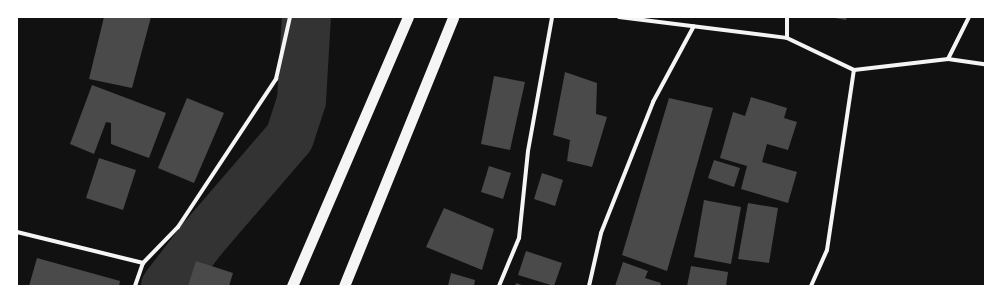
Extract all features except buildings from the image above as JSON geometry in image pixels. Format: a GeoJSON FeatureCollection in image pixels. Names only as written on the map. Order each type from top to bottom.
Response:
{"type":"FeatureCollection","features":[{"type":"Feature","properties":{"kind":"highway"},"geometry":{"type":"LineString","coordinates":[[292,286],[408,17]]}},
{"type":"Feature","properties":{"kind":"highway"},"geometry":{"type":"LineString","coordinates":[[344,286],[453,17]]}},
{"type":"Feature","properties":{"kind":"street"},"geometry":{"type":"LineString","coordinates":[[135,286],[143,263],[178,227],[276,79],[290,17]]}},
{"type":"Feature","properties":{"kind":"street"},"geometry":{"type":"LineString","coordinates":[[499,286],[519,238],[528,151],[552,17]]}},
{"type":"Feature","properties":{"kind":"street"},"geometry":{"type":"LineString","coordinates":[[619,17],[787,38],[854,70],[948,58],[985,64]]}},
{"type":"Feature","properties":{"kind":"street"},"geometry":{"type":"LineString","coordinates":[[787,17],[787,38]]}},
{"type":"Feature","properties":{"kind":"street"},"geometry":{"type":"LineString","coordinates":[[948,58],[969,17]]}},
{"type":"Feature","properties":{"kind":"street"},"geometry":{"type":"LineString","coordinates":[[589,286],[601,233],[653,102],[694,26]]}},
{"type":"Feature","properties":{"kind":"street"},"geometry":{"type":"LineString","coordinates":[[811,286],[826,250],[854,70]]}},
{"type":"Feature","properties":{"kind":"street"},"geometry":{"type":"LineString","coordinates":[[17,232],[143,263]]}},
{"type":"Feature","properties":{"kind":"waterway"},"geometry":{"type":"LineString","coordinates":[[165,286],[202,238],[289,137],[301,100],[306,17]]}}]}
